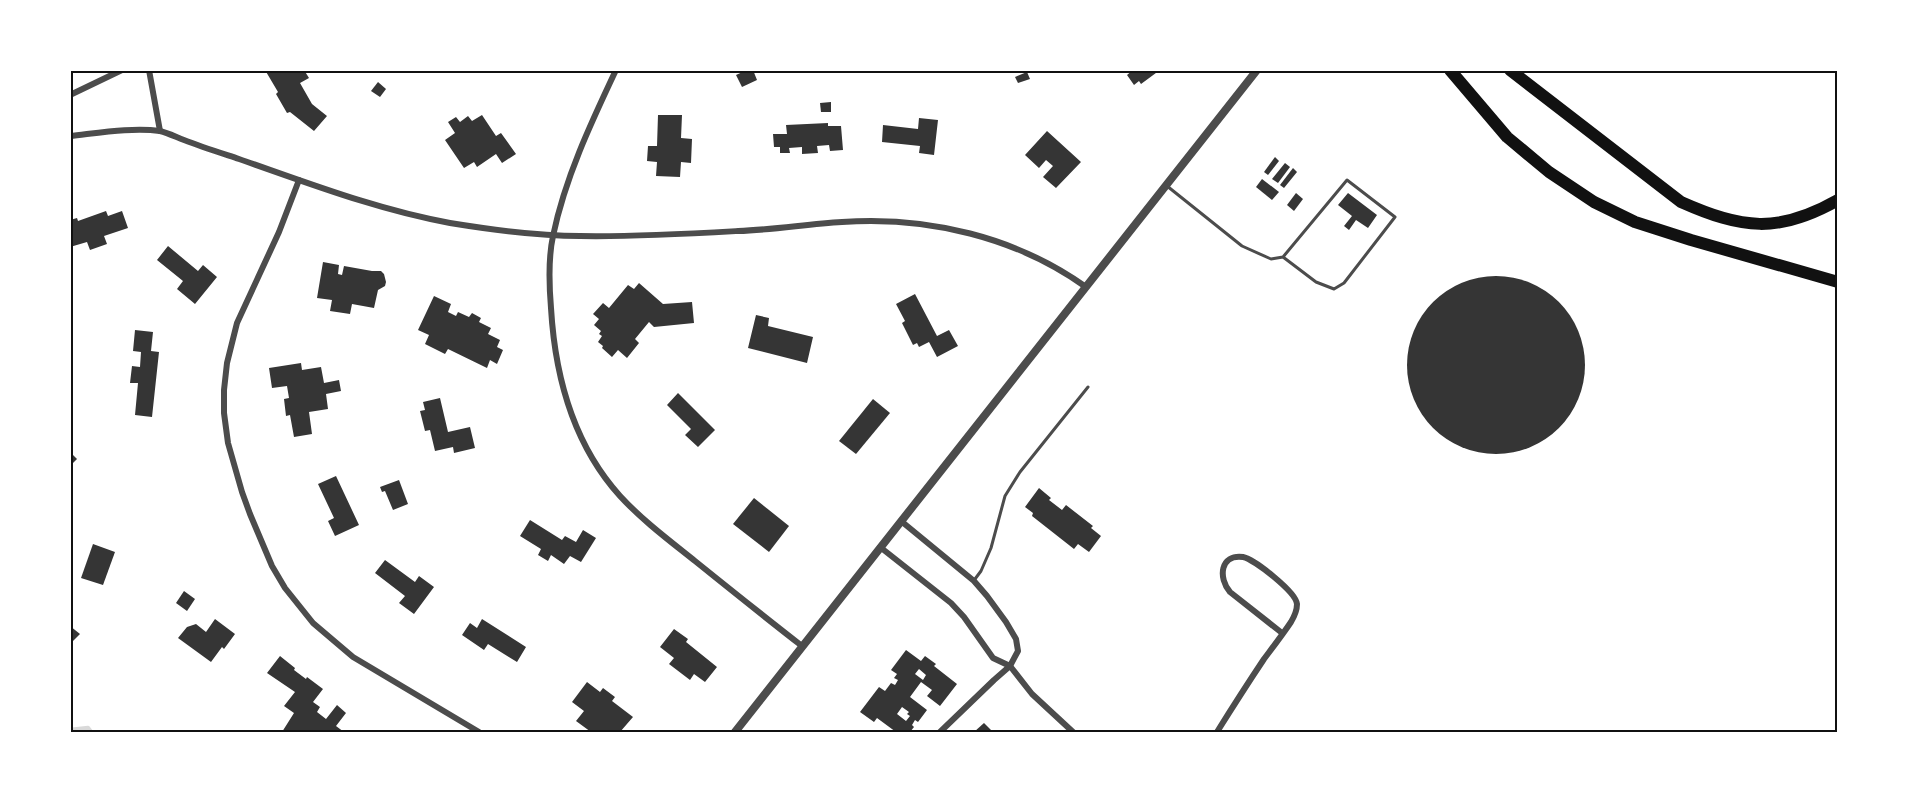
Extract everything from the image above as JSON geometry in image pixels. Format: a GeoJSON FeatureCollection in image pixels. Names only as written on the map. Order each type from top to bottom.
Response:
{"type":"FeatureCollection","features":[{"type":"Feature","properties":{"kind":"highway"},"geometry":{"type":"LineString","coordinates":[[1450,70],[1507,137],[1549,172],[1594,202],[1635,222],[1658,230],[1838,282]]}},
{"type":"Feature","properties":{"kind":"highway"},"geometry":{"type":"LineString","coordinates":[[1510,70],[1681,202],[1708,214],[1734,222],[1760,224],[1788,221],[1814,213],[1838,200]]}},
{"type":"Feature","properties":{"kind":"street"},"geometry":{"type":"LineString","coordinates":[[70,95],[122,70]]}},
{"type":"Feature","properties":{"kind":"street"},"geometry":{"type":"LineString","coordinates":[[149,70],[160,131]]}},
{"type":"Feature","properties":{"kind":"street"},"geometry":{"type":"LineString","coordinates":[[616,70],[577,160],[553,235],[549,267],[554,347],[558,372],[568,406],[588,449],[612,486],[633,508],[677,547],[802,646]]}},
{"type":"Feature","properties":{"kind":"street"},"geometry":{"type":"LineString","coordinates":[[735,732],[1257,70]]}},
{"type":"Feature","properties":{"kind":"street"},"geometry":{"type":"LineString","coordinates":[[70,135],[160,131],[299,180],[391,209],[446,222],[553,235],[674,234],[844,222],[903,222],[961,231],[1012,247],[1066,272],[1086,287]]}},
{"type":"Feature","properties":{"kind":"street"},"geometry":{"type":"LineString","coordinates":[[299,180],[279,232],[237,323],[227,363],[224,390],[225,420],[228,443],[242,492],[272,566],[285,588],[313,623],[353,657],[479,732]]}},
{"type":"Feature","properties":{"kind":"street"},"geometry":{"type":"LineString","coordinates":[[901,521],[974,581],[993,604],[1016,639],[1018,651],[1011,666],[940,732]]}},
{"type":"Feature","properties":{"kind":"street"},"geometry":{"type":"LineString","coordinates":[[880,547],[951,603],[964,617],[993,658],[1011,666],[1032,694],[1073,732]]}},
{"type":"Feature","properties":{"kind":"street"},"geometry":{"type":"LineString","coordinates":[[1217,732],[1282,633],[1295,613],[1297,604],[1290,591],[1246,558],[1231,559],[1222,571],[1225,586],[1282,633]]}},
{"type":"Feature","properties":{"kind":"lane"},"geometry":{"type":"LineString","coordinates":[[1166,184],[1242,246],[1271,259],[1283,257],[1347,180],[1395,217],[1344,283],[1334,289],[1316,282],[1283,257]]}},
{"type":"Feature","properties":{"kind":"lane"},"geometry":{"type":"LineString","coordinates":[[974,581],[991,548],[1005,496],[1012,484],[1088,387]]}},
{"type":"Feature","properties":{"kind":"building"},"geometry":{"type":"Polygon","coordinates":[[[265,70],[304,70],[309,78],[300,83],[312,104],[327,116],[314,131],[290,112],[287,113],[265,70]]]}},
{"type":"Feature","properties":{"kind":"building"},"geometry":{"type":"Polygon","coordinates":[[[753,70],[757,80],[742,87],[736,75],[753,70]]]}},
{"type":"Feature","properties":{"kind":"building"},"geometry":{"type":"Polygon","coordinates":[[[1133,70],[1160,70],[1141,84],[1139,81],[1134,85],[1127,75],[1133,70]]]}},
{"type":"Feature","properties":{"kind":"building"},"geometry":{"type":"Polygon","coordinates":[[[1027,72],[1030,79],[1018,83],[1015,77],[1027,72]]]}},
{"type":"Feature","properties":{"kind":"building"},"geometry":{"type":"Polygon","coordinates":[[[378,82],[386,89],[380,97],[371,91],[378,82]]]}},
{"type":"Feature","properties":{"kind":"building"},"geometry":{"type":"Polygon","coordinates":[[[831,102],[831,112],[821,112],[820,103],[831,102]]]}},
{"type":"Feature","properties":{"kind":"building"},"geometry":{"type":"Polygon","coordinates":[[[482,115],[496,136],[501,133],[516,154],[502,163],[496,154],[477,167],[474,162],[464,168],[445,140],[455,133],[448,122],[456,117],[460,122],[468,116],[472,121],[482,115]]]}},
{"type":"Feature","properties":{"kind":"building"},"geometry":{"type":"Polygon","coordinates":[[[658,115],[682,115],[681,138],[692,139],[691,163],[681,162],[680,177],[656,176],[657,162],[647,161],[648,146],[657,146],[658,115]]]}},
{"type":"Feature","properties":{"kind":"building"},"geometry":{"type":"Polygon","coordinates":[[[919,118],[938,120],[934,155],[919,153],[920,146],[882,142],[883,125],[918,129],[919,118]]]}},
{"type":"Feature","properties":{"kind":"building"},"geometry":{"type":"Polygon","coordinates":[[[828,123],[828,126],[841,126],[843,150],[830,151],[829,145],[817,146],[818,153],[802,154],[802,147],[789,148],[790,153],[780,153],[780,147],[774,147],[773,134],[787,134],[786,125],[828,123]]]}},
{"type":"Feature","properties":{"kind":"building"},"geometry":{"type":"Polygon","coordinates":[[[1047,131],[1081,162],[1056,188],[1043,177],[1053,166],[1046,160],[1039,168],[1025,155],[1047,131]]]}},
{"type":"Feature","properties":{"kind":"building"},"geometry":{"type":"Polygon","coordinates":[[[1275,157],[1279,161],[1268,175],[1264,172],[1275,157]]]}},
{"type":"Feature","properties":{"kind":"building"},"geometry":{"type":"Polygon","coordinates":[[[1285,163],[1290,167],[1278,183],[1272,179],[1285,163]]]}},
{"type":"Feature","properties":{"kind":"building"},"geometry":{"type":"Polygon","coordinates":[[[1293,168],[1297,172],[1284,188],[1280,185],[1293,168]]]}},
{"type":"Feature","properties":{"kind":"building"},"geometry":{"type":"Polygon","coordinates":[[[1262,179],[1279,192],[1272,200],[1256,187],[1262,179]]]}},
{"type":"Feature","properties":{"kind":"building"},"geometry":{"type":"Polygon","coordinates":[[[1296,193],[1303,199],[1294,211],[1287,205],[1296,193]]]}},
{"type":"Feature","properties":{"kind":"building"},"geometry":{"type":"Polygon","coordinates":[[[1348,193],[1377,215],[1368,228],[1356,220],[1349,230],[1344,226],[1352,216],[1338,205],[1348,193]]]}},
{"type":"Feature","properties":{"kind":"building"},"geometry":{"type":"Polygon","coordinates":[[[106,211],[108,216],[122,211],[128,228],[104,236],[107,244],[90,250],[87,242],[70,247],[70,220],[77,218],[78,221],[106,211]]]}},
{"type":"Feature","properties":{"kind":"building"},"geometry":{"type":"Polygon","coordinates":[[[168,246],[198,271],[203,265],[217,277],[195,304],[177,289],[183,281],[157,260],[168,246]]]}},
{"type":"Feature","properties":{"kind":"building"},"geometry":{"type":"Polygon","coordinates":[[[323,262],[339,265],[338,274],[342,275],[344,266],[381,271],[386,282],[385,286],[378,290],[374,308],[352,304],[350,314],[330,311],[332,300],[317,298],[323,262]]]}},
{"type":"Feature","properties":{"kind":"building"},"geometry":{"type":"Polygon","coordinates":[[[1496,276],[1530,283],[1559,302],[1578,331],[1585,365],[1578,399],[1559,428],[1530,447],[1496,454],[1462,447],[1433,428],[1414,399],[1407,365],[1414,331],[1433,302],[1462,283],[1496,276]]]}},
{"type":"Feature","properties":{"kind":"building"},"geometry":{"type":"Polygon","coordinates":[[[639,283],[663,304],[692,302],[694,323],[654,327],[649,322],[635,339],[639,343],[627,358],[618,350],[612,357],[598,342],[602,336],[599,334],[601,331],[594,325],[599,319],[593,314],[603,303],[609,308],[628,285],[634,289],[639,283]]]}},
{"type":"Feature","properties":{"kind":"building"},"geometry":{"type":"Polygon","coordinates":[[[915,294],[937,336],[949,330],[958,346],[937,357],[929,342],[919,347],[917,343],[913,345],[902,323],[905,321],[896,304],[915,294]]]}},
{"type":"Feature","properties":{"kind":"building"},"geometry":{"type":"Polygon","coordinates":[[[434,296],[451,304],[448,312],[456,316],[458,312],[469,317],[472,313],[481,318],[479,322],[491,328],[488,334],[500,340],[497,347],[503,350],[497,364],[490,360],[487,368],[448,349],[445,354],[425,344],[429,335],[418,330],[434,296]]]}},
{"type":"Feature","properties":{"kind":"building"},"geometry":{"type":"Polygon","coordinates":[[[756,315],[769,318],[768,326],[813,337],[807,363],[748,348],[756,315]]]}},
{"type":"Feature","properties":{"kind":"building"},"geometry":{"type":"Polygon","coordinates":[[[135,330],[153,332],[151,351],[159,352],[152,417],[135,415],[138,383],[130,383],[132,366],[140,367],[141,352],[133,351],[135,330]]]}},
{"type":"Feature","properties":{"kind":"building"},"geometry":{"type":"Polygon","coordinates":[[[301,363],[302,370],[321,367],[324,383],[339,380],[341,391],[326,394],[328,409],[309,412],[312,434],[294,437],[290,415],[286,416],[284,399],[289,398],[287,386],[272,388],[269,368],[301,363]]]}},
{"type":"Feature","properties":{"kind":"building"},"geometry":{"type":"Polygon","coordinates":[[[678,393],[715,430],[698,447],[685,435],[691,429],[667,405],[678,393]]]}},
{"type":"Feature","properties":{"kind":"building"},"geometry":{"type":"Polygon","coordinates":[[[440,398],[448,432],[470,427],[475,448],[454,453],[453,447],[435,451],[430,430],[425,431],[420,411],[425,410],[423,402],[440,398]]]}},
{"type":"Feature","properties":{"kind":"building"},"geometry":{"type":"Polygon","coordinates":[[[873,399],[890,413],[856,454],[839,441],[873,399]]]}},
{"type":"Feature","properties":{"kind":"building"},"geometry":{"type":"Polygon","coordinates":[[[70,452],[77,459],[70,466],[70,452]]]}},
{"type":"Feature","properties":{"kind":"building"},"geometry":{"type":"Polygon","coordinates":[[[336,476],[359,525],[335,536],[328,521],[334,518],[318,484],[336,476]]]}},
{"type":"Feature","properties":{"kind":"building"},"geometry":{"type":"Polygon","coordinates":[[[399,480],[408,504],[393,510],[385,491],[382,492],[380,487],[399,480]]]}},
{"type":"Feature","properties":{"kind":"building"},"geometry":{"type":"Polygon","coordinates":[[[1039,488],[1051,498],[1049,500],[1062,510],[1066,505],[1093,526],[1091,528],[1101,536],[1089,552],[1078,544],[1074,549],[1032,516],[1033,513],[1025,507],[1039,488]]]}},
{"type":"Feature","properties":{"kind":"building"},"geometry":{"type":"Polygon","coordinates":[[[754,498],[789,526],[769,552],[733,524],[754,498]]]}},
{"type":"Feature","properties":{"kind":"building"},"geometry":{"type":"Polygon","coordinates":[[[530,520],[562,540],[565,536],[576,542],[583,530],[596,538],[581,562],[570,556],[564,564],[551,555],[548,561],[538,555],[541,549],[520,536],[530,520]]]}},
{"type":"Feature","properties":{"kind":"building"},"geometry":{"type":"Polygon","coordinates":[[[93,544],[115,552],[103,585],[81,578],[93,544]]]}},
{"type":"Feature","properties":{"kind":"building"},"geometry":{"type":"Polygon","coordinates":[[[385,560],[415,582],[419,576],[434,587],[414,614],[399,603],[405,596],[375,573],[385,560]]]}},
{"type":"Feature","properties":{"kind":"building"},"geometry":{"type":"Polygon","coordinates":[[[184,591],[195,599],[187,611],[176,603],[184,591]]]}},
{"type":"Feature","properties":{"kind":"building"},"geometry":{"type":"Polygon","coordinates":[[[215,619],[235,634],[211,662],[178,638],[187,627],[196,624],[206,632],[215,619]]]}},
{"type":"Feature","properties":{"kind":"building"},"geometry":{"type":"Polygon","coordinates":[[[482,619],[526,647],[517,662],[488,644],[484,650],[462,635],[470,623],[477,628],[482,619]]]}},
{"type":"Feature","properties":{"kind":"building"},"geometry":{"type":"Polygon","coordinates":[[[70,626],[80,634],[70,644],[70,626]]]}},
{"type":"Feature","properties":{"kind":"building"},"geometry":{"type":"Polygon","coordinates":[[[674,629],[717,667],[705,682],[694,674],[690,680],[669,664],[674,658],[660,647],[674,629]]]}},
{"type":"Feature","properties":{"kind":"building"},"geometry":{"type":"Polygon","coordinates":[[[906,650],[921,661],[925,656],[957,684],[940,706],[927,696],[932,690],[921,682],[910,697],[927,710],[918,722],[915,720],[910,732],[896,732],[877,718],[874,722],[860,712],[879,687],[885,691],[891,683],[895,685],[898,680],[894,678],[897,674],[891,670],[906,650]],[[919,669],[915,674],[923,680],[926,675],[919,669]],[[902,707],[897,714],[906,721],[910,716],[907,714],[909,712],[902,707]]]}},
{"type":"Feature","properties":{"kind":"building"},"geometry":{"type":"Polygon","coordinates":[[[280,656],[295,668],[294,670],[323,689],[313,702],[320,707],[317,712],[326,719],[337,705],[346,713],[336,726],[344,732],[282,732],[294,713],[284,706],[295,692],[267,673],[280,656]]]}},
{"type":"Feature","properties":{"kind":"building"},"geometry":{"type":"Polygon","coordinates":[[[587,682],[600,692],[603,688],[615,697],[612,701],[633,717],[620,732],[591,732],[576,721],[584,711],[572,702],[587,682]]]}},
{"type":"Feature","properties":{"kind":"building"},"geometry":{"type":"Polygon","coordinates":[[[984,723],[993,732],[974,732],[984,723]]]}},
{"type":"Feature","properties":{"kind":"waterway"},"geometry":{"type":"LineString","coordinates":[[70,730],[88,728],[91,732]]}}]}
